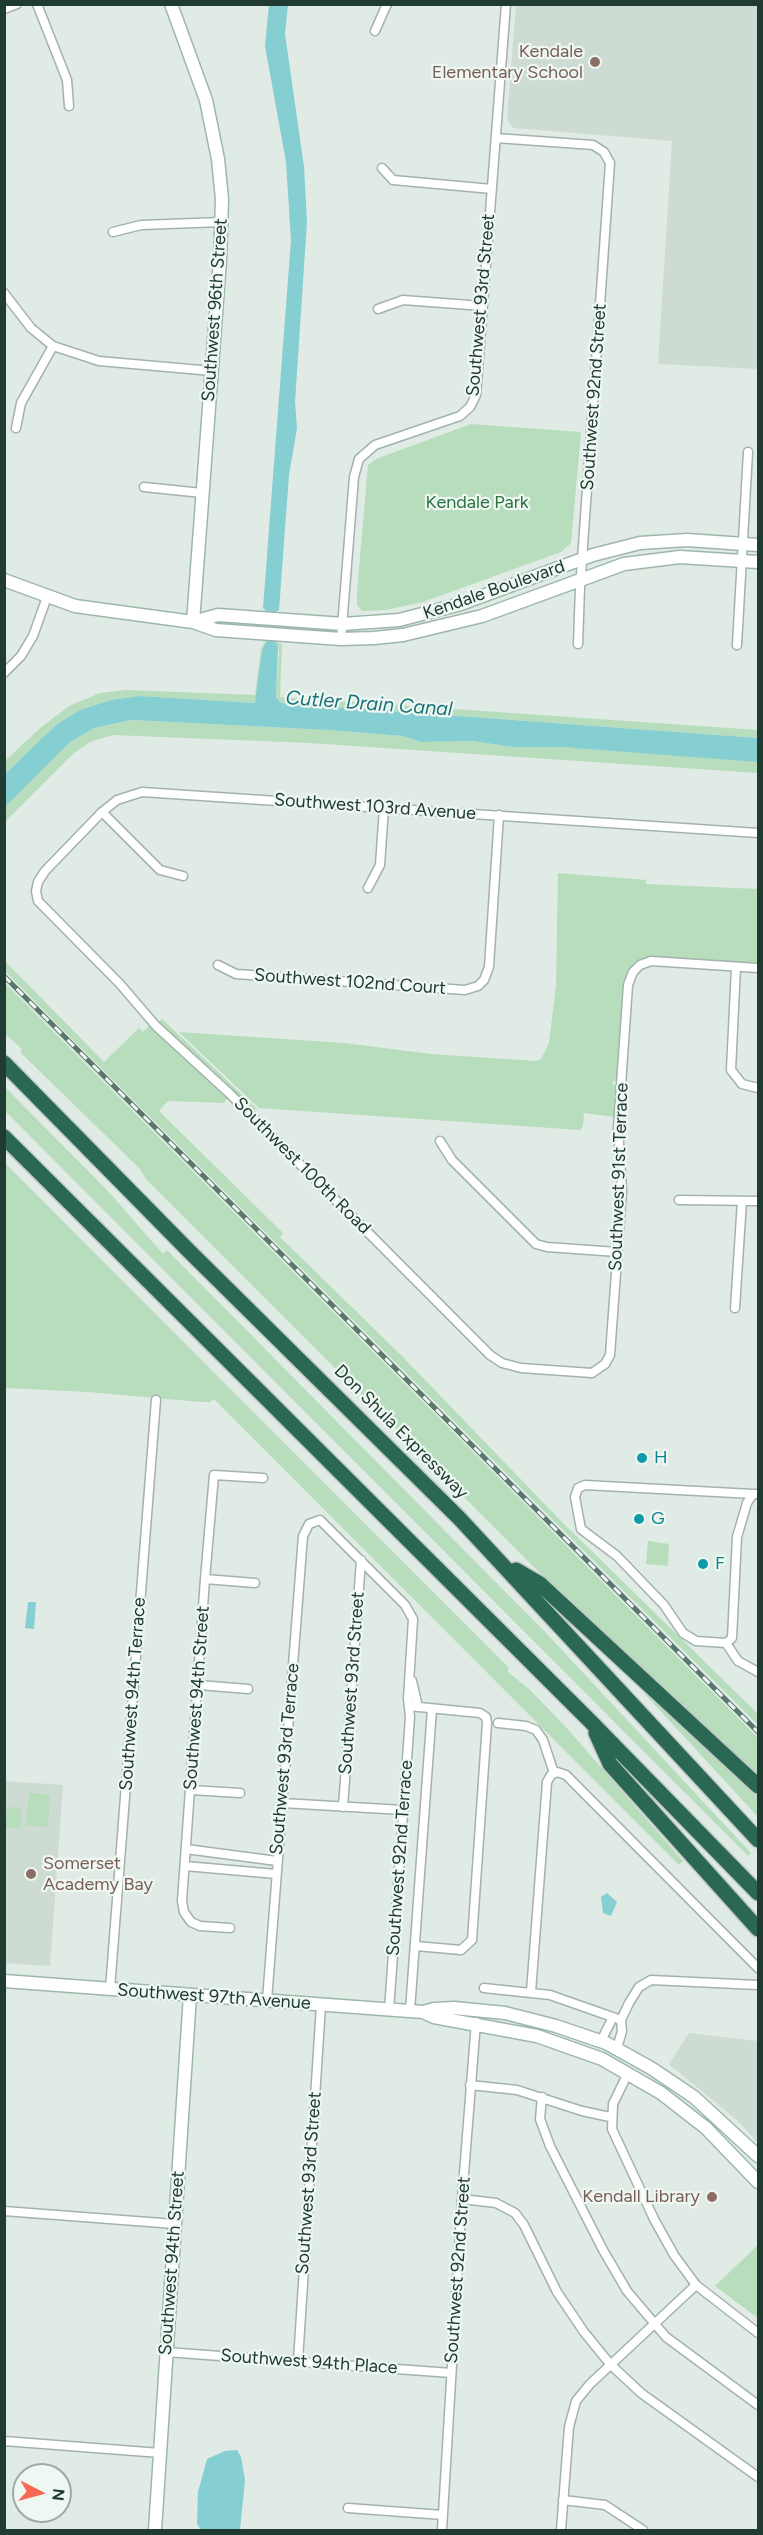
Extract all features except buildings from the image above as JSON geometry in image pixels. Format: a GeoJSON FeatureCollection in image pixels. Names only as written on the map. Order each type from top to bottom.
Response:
{"type":"FeatureCollection","features":[{"type":"Feature","properties":{"kind":"highway","name":"Don Shula Expressway"},"geometry":{"type":"LineString","coordinates":[[4,1063],[189,1251],[500,1560],[759,1840]]}},
{"type":"Feature","properties":{"kind":"highway"},"geometry":{"type":"LineString","coordinates":[[4,1137],[591,1722],[759,1893]]}},
{"type":"Feature","properties":{"kind":"highway"},"geometry":{"type":"LineString","coordinates":[[500,1560],[540,1584],[759,1786]]}},
{"type":"Feature","properties":{"kind":"highway"},"geometry":{"type":"LineString","coordinates":[[591,1722],[610,1764],[759,1929]]}},
{"type":"Feature","properties":{"kind":"street"},"geometry":{"type":"LineString","coordinates":[[4,9],[17,4]]}},
{"type":"Feature","properties":{"kind":"street"},"geometry":{"type":"LineString","coordinates":[[37,4],[67,80],[69,106]]}},
{"type":"Feature","properties":{"kind":"street","name":"Southwest 96th Street"},"geometry":{"type":"LineString","coordinates":[[171,4],[200,81],[211,120],[220,181],[222,222],[193,622]]}},
{"type":"Feature","properties":{"kind":"street"},"geometry":{"type":"LineString","coordinates":[[375,31],[387,4]]}},
{"type":"Feature","properties":{"kind":"street","name":"Southwest 93rd Street"},"geometry":{"type":"LineString","coordinates":[[341,639],[357,464],[370,448],[456,418],[470,407],[478,386],[506,4]]}},
{"type":"Feature","properties":{"kind":"street","name":"Southwest 92nd Street"},"geometry":{"type":"LineString","coordinates":[[496,138],[593,146],[604,152],[610,163],[611,181],[580,578],[578,644]]}},
{"type":"Feature","properties":{"kind":"street"},"geometry":{"type":"LineString","coordinates":[[382,168],[393,180],[492,189]]}},
{"type":"Feature","properties":{"kind":"street"},"geometry":{"type":"LineString","coordinates":[[114,232],[141,225],[222,222]]}},
{"type":"Feature","properties":{"kind":"street"},"geometry":{"type":"LineString","coordinates":[[4,293],[31,328],[53,346],[99,361],[212,371]]}},
{"type":"Feature","properties":{"kind":"street"},"geometry":{"type":"LineString","coordinates":[[378,309],[403,300],[483,306]]}},
{"type":"Feature","properties":{"kind":"street"},"geometry":{"type":"LineString","coordinates":[[16,428],[21,403],[53,346]]}},
{"type":"Feature","properties":{"kind":"street"},"geometry":{"type":"LineString","coordinates":[[737,645],[748,452]]}},
{"type":"Feature","properties":{"kind":"street"},"geometry":{"type":"LineString","coordinates":[[144,487],[202,493]]}},
{"type":"Feature","properties":{"kind":"street","name":"Kendale Boulevard"},"geometry":{"type":"LineString","coordinates":[[193,622],[218,615],[343,624],[399,620],[441,611],[626,546],[658,541],[687,540],[759,545]]}},
{"type":"Feature","properties":{"kind":"street","name":"Kendale Boulevard"},"geometry":{"type":"LineString","coordinates":[[4,580],[47,597],[103,611],[193,622],[216,630],[341,639],[403,635],[450,625],[482,616],[606,568],[642,561],[680,557],[759,562]]}},
{"type":"Feature","properties":{"kind":"street"},"geometry":{"type":"LineString","coordinates":[[4,673],[21,656],[33,636],[47,597]]}},
{"type":"Feature","properties":{"kind":"street","name":"Southwest 103rd Avenue"},"geometry":{"type":"LineString","coordinates":[[36,891],[45,871],[102,812],[117,800],[145,792],[759,833]]}},
{"type":"Feature","properties":{"kind":"street"},"geometry":{"type":"LineString","coordinates":[[368,888],[380,865],[384,808]]}},
{"type":"Feature","properties":{"kind":"street"},"geometry":{"type":"LineString","coordinates":[[102,812],[160,870],[183,876]]}},
{"type":"Feature","properties":{"kind":"street","name":"Southwest 102nd Court"},"geometry":{"type":"LineString","coordinates":[[218,965],[236,974],[442,989],[467,990],[482,983],[489,967],[499,815]]}},
{"type":"Feature","properties":{"kind":"street","name":"Southwest 100th Road"},"geometry":{"type":"LineString","coordinates":[[36,891],[38,901],[120,984],[156,1026],[229,1093],[490,1355],[502,1364],[521,1368],[588,1374],[602,1367]]}},
{"type":"Feature","properties":{"kind":"street","name":"Southwest 91st Terrace"},"geometry":{"type":"LineString","coordinates":[[602,1367],[610,1351],[622,1191],[618,1128],[628,985],[636,968],[651,961],[736,967]]}},
{"type":"Feature","properties":{"kind":"street"},"geometry":{"type":"LineString","coordinates":[[759,968],[736,967],[731,1070],[742,1084],[759,1088]]}},
{"type":"Feature","properties":{"kind":"street"},"geometry":{"type":"LineString","coordinates":[[440,1141],[452,1160],[536,1244],[547,1247],[617,1252]]}},
{"type":"Feature","properties":{"kind":"street"},"geometry":{"type":"LineString","coordinates":[[679,1200],[759,1201]]}},
{"type":"Feature","properties":{"kind":"street"},"geometry":{"type":"LineString","coordinates":[[735,1308],[742,1201]]}},
{"type":"Feature","properties":{"kind":"street","name":"Southwest 94th Terrace"},"geometry":{"type":"LineString","coordinates":[[110,1989],[156,1400]]}},
{"type":"Feature","properties":{"kind":"street","name":"Southwest 94th Street"},"geometry":{"type":"LineString","coordinates":[[230,1928],[200,1926],[189,1920],[182,1901],[205,1579],[214,1475],[263,1478]]}},
{"type":"Feature","properties":{"kind":"street"},"geometry":{"type":"LineString","coordinates":[[585,1485],[756,1494],[747,1503],[738,1537],[732,1638],[726,1643],[696,1641],[683,1634],[664,1605],[617,1556],[582,1531],[578,1524],[575,1495],[579,1487],[585,1485]]}},
{"type":"Feature","properties":{"kind":"street","name":"Southwest 92nd Terrace"},"geometry":{"type":"LineString","coordinates":[[312,1522],[320,1520],[326,1523],[411,1614],[413,1624],[411,1678],[413,1706],[389,2010]]}},
{"type":"Feature","properties":{"kind":"street","name":"Southwest 93rd Terrace"},"geometry":{"type":"LineString","coordinates":[[267,2000],[303,1536],[312,1522]]}},
{"type":"Feature","properties":{"kind":"street","name":"Southwest 93rd Street"},"geometry":{"type":"LineString","coordinates":[[343,1807],[361,1560]]}},
{"type":"Feature","properties":{"kind":"street"},"geometry":{"type":"LineString","coordinates":[[205,1579],[255,1583]]}},
{"type":"Feature","properties":{"kind":"street"},"geometry":{"type":"LineString","coordinates":[[726,1643],[738,1661],[759,1672]]}},
{"type":"Feature","properties":{"kind":"street"},"geometry":{"type":"LineString","coordinates":[[199,1685],[248,1689]]}},
{"type":"Feature","properties":{"kind":"street"},"geometry":{"type":"LineString","coordinates":[[413,1706],[484,1715],[487,1726],[473,1937],[469,1946],[461,1950],[416,1946]]}},
{"type":"Feature","properties":{"kind":"street"},"geometry":{"type":"LineString","coordinates":[[410,2012],[432,1709]]}},
{"type":"Feature","properties":{"kind":"street"},"geometry":{"type":"LineString","coordinates":[[498,1723],[526,1726],[536,1730],[543,1740],[554,1773]]}},
{"type":"Feature","properties":{"kind":"street"},"geometry":{"type":"LineString","coordinates":[[554,1773],[566,1775],[759,1968]]}},
{"type":"Feature","properties":{"kind":"street"},"geometry":{"type":"LineString","coordinates":[[531,1992],[547,1782],[554,1773]]}},
{"type":"Feature","properties":{"kind":"street"},"geometry":{"type":"LineString","coordinates":[[191,1790],[240,1794]]}},
{"type":"Feature","properties":{"kind":"street"},"geometry":{"type":"LineString","coordinates":[[282,1803],[403,1810]]}},
{"type":"Feature","properties":{"kind":"street"},"geometry":{"type":"LineString","coordinates":[[186,1849],[277,1861]]}},
{"type":"Feature","properties":{"kind":"street"},"geometry":{"type":"LineString","coordinates":[[185,1866],[276,1874]]}},
{"type":"Feature","properties":{"kind":"street"},"geometry":{"type":"LineString","coordinates":[[601,2041],[633,1994],[651,1980],[759,1985]]}},
{"type":"Feature","properties":{"kind":"street","name":"Southwest 97th Avenue"},"geometry":{"type":"LineString","coordinates":[[4,1981],[410,2012],[434,2009],[478,2009],[530,2019],[601,2041],[636,2059],[693,2097],[759,2156]]}},
{"type":"Feature","properties":{"kind":"street"},"geometry":{"type":"LineString","coordinates":[[484,1988],[531,1992],[566,1999],[617,2019],[622,2031],[617,2048]]}},
{"type":"Feature","properties":{"kind":"street","name":"Southwest 94th Street"},"geometry":{"type":"LineString","coordinates":[[155,2530],[190,1995]]}},
{"type":"Feature","properties":{"kind":"street","name":"Southwest 93rd Street"},"geometry":{"type":"LineString","coordinates":[[298,2361],[321,2005]]}},
{"type":"Feature","properties":{"kind":"street","name":"Southwest 92nd Street"},"geometry":{"type":"LineString","coordinates":[[442,2530],[462,2199],[478,2009]]}},
{"type":"Feature","properties":{"kind":"street","name":"Southwest 97th Avenue"},"geometry":{"type":"LineString","coordinates":[[423,2012],[434,2017],[553,2041],[628,2073],[676,2103],[729,2150],[759,2181]]}},
{"type":"Feature","properties":{"kind":"street"},"geometry":{"type":"LineString","coordinates":[[636,2059],[614,2099],[610,2117],[613,2135],[654,2219],[674,2255],[696,2285],[759,2332]]}},
{"type":"Feature","properties":{"kind":"street"},"geometry":{"type":"LineString","coordinates":[[470,2085],[508,2088],[542,2097],[582,2112],[610,2117]]}},
{"type":"Feature","properties":{"kind":"street"},"geometry":{"type":"LineString","coordinates":[[542,2097],[540,2120],[550,2146],[611,2265],[627,2291],[653,2323],[687,2354],[759,2405]]}},
{"type":"Feature","properties":{"kind":"street"},"geometry":{"type":"LineString","coordinates":[[729,2150],[741,2139]]}},
{"type":"Feature","properties":{"kind":"street"},"geometry":{"type":"LineString","coordinates":[[462,2199],[496,2203],[520,2219],[557,2292],[584,2332],[610,2364],[641,2393],[759,2477]]}},
{"type":"Feature","properties":{"kind":"street"},"geometry":{"type":"LineString","coordinates":[[4,2211],[175,2224]]}},
{"type":"Feature","properties":{"kind":"street"},"geometry":{"type":"LineString","coordinates":[[561,2530],[571,2413],[580,2394],[696,2285]]}},
{"type":"Feature","properties":{"kind":"street","name":"Southwest 94th Place"},"geometry":{"type":"LineString","coordinates":[[166,2352],[452,2373]]}},
{"type":"Feature","properties":{"kind":"street"},"geometry":{"type":"LineString","coordinates":[[4,2441],[160,2452]]}},
{"type":"Feature","properties":{"kind":"street"},"geometry":{"type":"LineString","coordinates":[[563,2499],[605,2505],[643,2530]]}},
{"type":"Feature","properties":{"kind":"street"},"geometry":{"type":"LineString","coordinates":[[348,2508],[443,2515]]}},
{"type":"Feature","properties":{"kind":"shaded area"},"geometry":{"type":"Polygon","coordinates":[[[516,5],[758,5],[758,369],[658,364],[672,141],[513,128],[507,119],[516,5]]]}},
{"type":"Feature","properties":{"kind":"shaded area","name":"Somerset Academy Bay"},"geometry":{"type":"Polygon","coordinates":[[[4,1781],[63,1785],[50,1966],[5,1963],[4,1781]]]}},
{"type":"Feature","properties":{"kind":"shaded area"},"geometry":{"type":"Polygon","coordinates":[[[689,2033],[758,2041],[758,2143],[739,2122],[669,2064],[689,2033]]]}},
{"type":"Feature","properties":{"kind":"green space","name":"Kendale Park"},"geometry":{"type":"Polygon","coordinates":[[[471,424],[581,432],[571,543],[561,552],[423,602],[386,610],[362,611],[357,605],[357,592],[368,465],[376,459],[471,424]]]}},
{"type":"Feature","properties":{"kind":"green space"},"geometry":{"type":"Polygon","coordinates":[[[267,639],[262,651],[259,695],[255,703],[140,696],[111,700],[80,710],[57,724],[5,774],[5,761],[40,728],[69,706],[100,693],[127,690],[255,695],[261,649],[267,639]]]}},
{"type":"Feature","properties":{"kind":"green space"},"geometry":{"type":"Polygon","coordinates":[[[275,640],[282,645],[280,697],[758,730],[758,738],[281,703],[276,696],[279,651],[275,640]]]}},
{"type":"Feature","properties":{"kind":"green space"},"geometry":{"type":"Polygon","coordinates":[[[131,720],[328,730],[403,736],[421,742],[471,741],[514,747],[561,747],[722,758],[758,762],[758,773],[309,743],[113,735],[90,742],[74,753],[5,822],[5,807],[69,743],[94,728],[131,720]]]}},
{"type":"Feature","properties":{"kind":"green space"},"geometry":{"type":"Polygon","coordinates":[[[558,873],[646,880],[646,884],[758,889],[758,964],[649,957],[634,963],[628,970],[624,984],[618,1081],[613,1081],[613,1085],[617,1085],[615,1117],[584,1113],[583,1126],[580,1130],[259,1108],[179,1032],[344,1043],[431,1054],[536,1061],[541,1059],[549,1043],[556,985],[558,873]]]}},
{"type":"Feature","properties":{"kind":"green space"},"geometry":{"type":"Polygon","coordinates":[[[4,960],[104,1062],[139,1028],[143,1032],[149,1026],[228,1098],[224,1103],[168,1101],[159,1111],[283,1233],[280,1237],[402,1356],[560,1520],[758,1714],[758,1725],[63,1030],[5,971],[4,960]]]}},
{"type":"Feature","properties":{"kind":"green space"},"geometry":{"type":"Polygon","coordinates":[[[4,982],[758,1738],[758,1779],[587,1620],[146,1179],[140,1169],[20,1052],[22,1049],[5,1034],[4,982]]]}},
{"type":"Feature","properties":{"kind":"green space"},"geometry":{"type":"Polygon","coordinates":[[[162,1019],[257,1109],[252,1111],[158,1023],[162,1019]]]}},
{"type":"Feature","properties":{"kind":"green space"},"geometry":{"type":"Polygon","coordinates":[[[5,1087],[107,1190],[163,1254],[167,1250],[547,1634],[751,1853],[748,1856],[5,1111],[5,1087]]]}},
{"type":"Feature","properties":{"kind":"green space"},"geometry":{"type":"Polygon","coordinates":[[[4,1162],[509,1668],[507,1671],[530,1690],[564,1725],[683,1861],[679,1865],[214,1399],[210,1402],[201,1402],[88,1392],[5,1388],[4,1162]]]}},
{"type":"Feature","properties":{"kind":"green space"},"geometry":{"type":"Polygon","coordinates":[[[648,1541],[669,1544],[668,1566],[646,1564],[648,1541]]]}},
{"type":"Feature","properties":{"kind":"green space"},"geometry":{"type":"Polygon","coordinates":[[[620,1667],[758,1792],[758,1817],[620,1667]]]}},
{"type":"Feature","properties":{"kind":"green space"},"geometry":{"type":"Polygon","coordinates":[[[29,1793],[50,1795],[48,1827],[26,1825],[29,1793]]]}},
{"type":"Feature","properties":{"kind":"green space"},"geometry":{"type":"Polygon","coordinates":[[[7,1807],[22,1808],[20,1829],[5,1827],[7,1807]]]}},
{"type":"Feature","properties":{"kind":"green space"},"geometry":{"type":"Polygon","coordinates":[[[758,2245],[758,2318],[715,2286],[758,2245]]]}},
{"type":"Feature","properties":{"kind":"water"},"geometry":{"type":"Polygon","coordinates":[[[288,4],[285,34],[304,167],[307,221],[295,402],[297,428],[289,475],[279,610],[268,613],[263,608],[291,240],[286,162],[265,46],[269,5],[288,4]]]}},
{"type":"Feature","properties":{"kind":"water"},"geometry":{"type":"Polygon","coordinates":[[[267,639],[275,640],[278,648],[276,697],[281,703],[758,738],[758,762],[561,747],[514,747],[471,741],[421,742],[403,736],[328,730],[131,720],[94,728],[69,743],[5,807],[5,774],[57,724],[80,710],[111,700],[140,696],[255,703],[262,651],[267,639]]]}},
{"type":"Feature","properties":{"kind":"water"},"geometry":{"type":"Polygon","coordinates":[[[28,1602],[36,1602],[34,1629],[25,1628],[28,1602]]]}},
{"type":"Feature","properties":{"kind":"water"},"geometry":{"type":"Polygon","coordinates":[[[607,1893],[617,1902],[611,1916],[603,1913],[601,1897],[607,1893]]]}},
{"type":"Feature","properties":{"kind":"water"},"geometry":{"type":"Polygon","coordinates":[[[237,2450],[241,2457],[245,2480],[240,2530],[201,2530],[197,2524],[198,2492],[207,2459],[225,2451],[237,2450]]]}},
{"type":"Feature","properties":{"kind":"railway"},"geometry":{"type":"LineString","coordinates":[[4,976],[758,1732]]}},
{"type":"Feature","properties":{"kind":"place","name":"Kendale Elementary School"},"geometry":{"type":"Point","coordinates":[595,62]}},
{"type":"Feature","properties":{"kind":"place","name":"H"},"geometry":{"type":"Point","coordinates":[642,1458]}},
{"type":"Feature","properties":{"kind":"place","name":"G"},"geometry":{"type":"Point","coordinates":[639,1519]}},
{"type":"Feature","properties":{"kind":"place","name":"F"},"geometry":{"type":"Point","coordinates":[703,1564]}},
{"type":"Feature","properties":{"kind":"place","name":"Somerset Academy Bay"},"geometry":{"type":"Point","coordinates":[31,1874]}},
{"type":"Feature","properties":{"kind":"place","name":"Kendall Library"},"geometry":{"type":"Point","coordinates":[712,2197]}},
{"type":"Feature","properties":{"kind":"water label","name":"Cutler Drain Canal"},"geometry":{"type":"Point","coordinates":[369,704]}}]}
